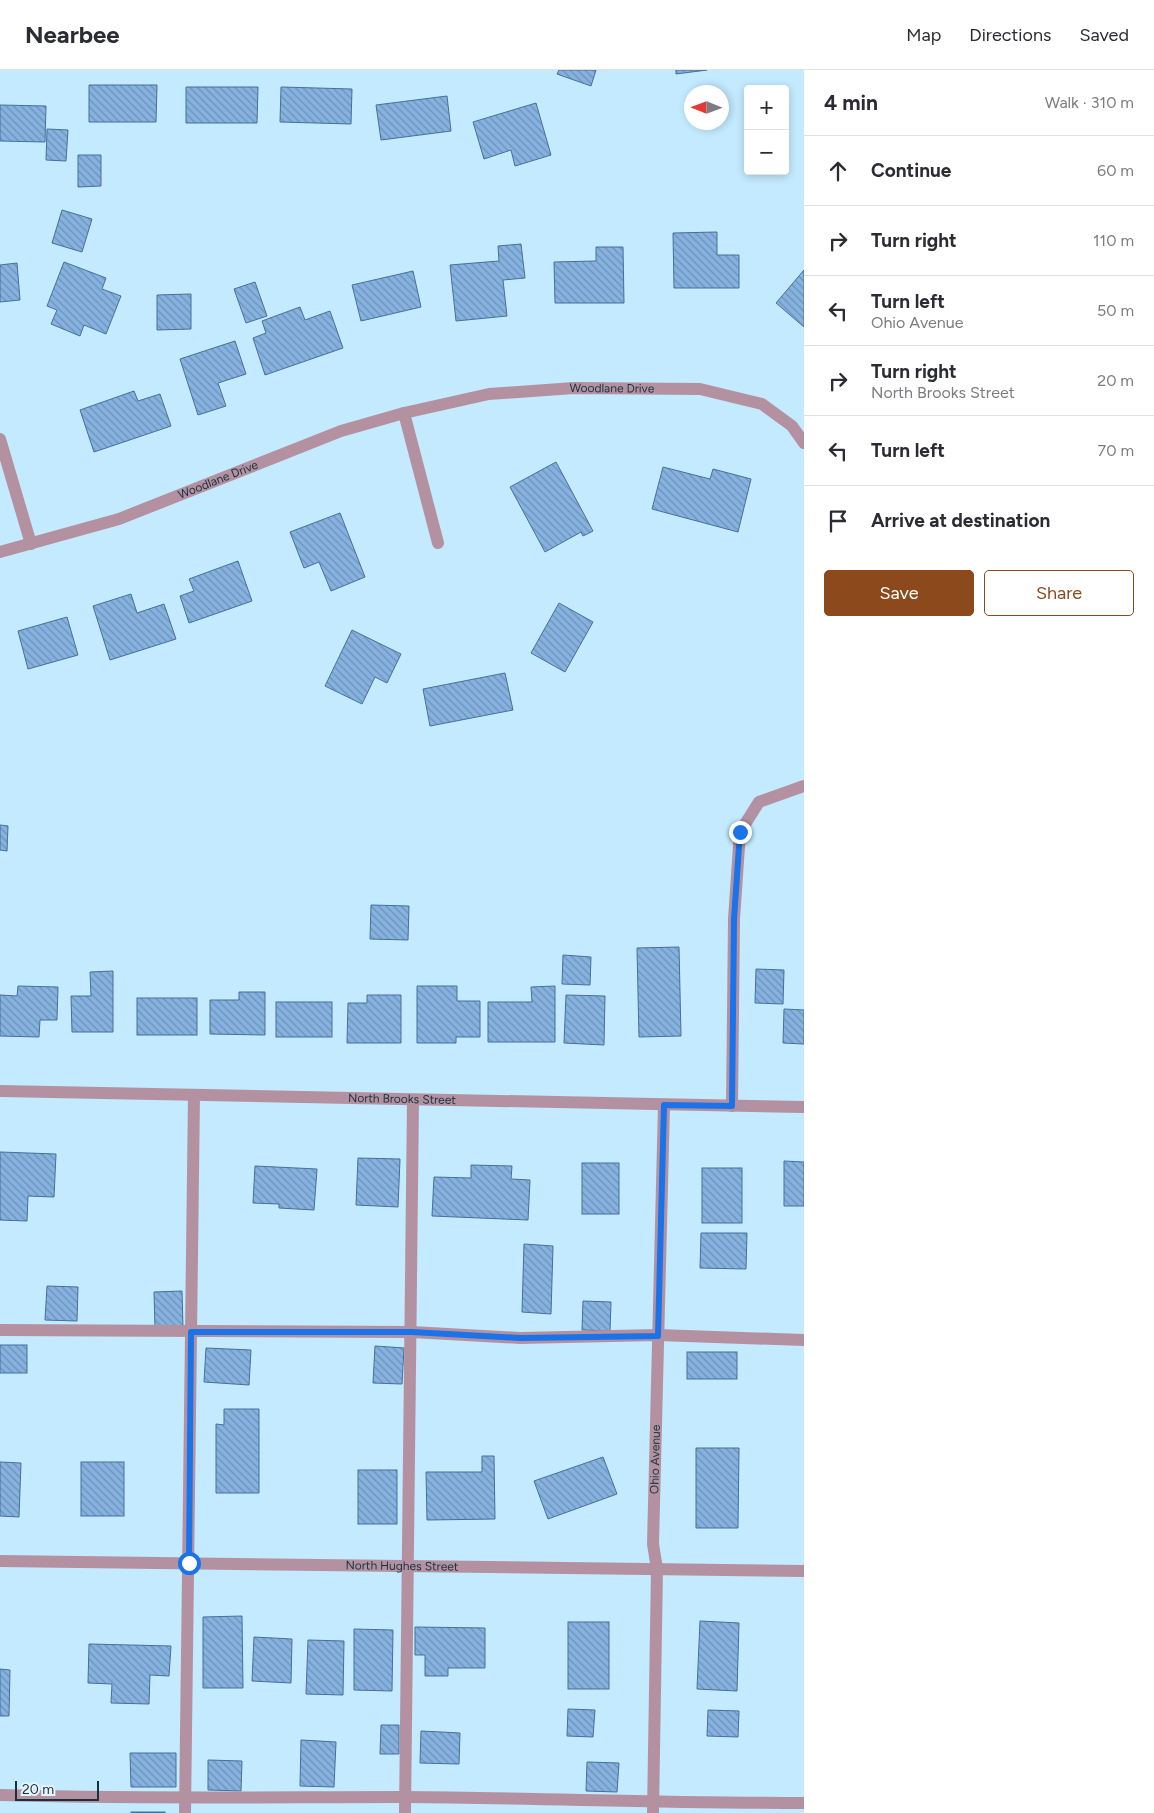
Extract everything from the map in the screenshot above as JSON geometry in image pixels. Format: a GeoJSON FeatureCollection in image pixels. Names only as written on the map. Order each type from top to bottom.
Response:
{"type":"FeatureCollection","features":[{"type":"Feature","properties":{"kind":"street","name":"Woodlane Drive"},"geometry":{"type":"LineString","coordinates":[[0,552],[119,519],[341,431],[404,413],[489,394],[574,388],[700,389],[762,404],[792,426],[804,443]]}},
{"type":"Feature","properties":{"kind":"street"},"geometry":{"type":"LineString","coordinates":[[404,413],[438,543]]}},
{"type":"Feature","properties":{"kind":"street"},"geometry":{"type":"LineString","coordinates":[[0,439],[31,544]]}},
{"type":"Feature","properties":{"kind":"street"},"geometry":{"type":"LineString","coordinates":[[732,1106],[734,919],[740,832],[759,802],[804,786]]}},
{"type":"Feature","properties":{"kind":"street","name":"North Brooks Street"},"geometry":{"type":"LineString","coordinates":[[0,1091],[804,1107]]}},
{"type":"Feature","properties":{"kind":"street"},"geometry":{"type":"LineString","coordinates":[[185,1813],[194,1095]]}},
{"type":"Feature","properties":{"kind":"street"},"geometry":{"type":"LineString","coordinates":[[405,1813],[414,1100]]}},
{"type":"Feature","properties":{"kind":"street","name":"Ohio Avenue"},"geometry":{"type":"LineString","coordinates":[[653,1808],[657,1569],[653,1544],[664,1105]]}},
{"type":"Feature","properties":{"kind":"street"},"geometry":{"type":"LineString","coordinates":[[0,1330],[412,1332],[520,1338],[658,1336],[804,1340]]}},
{"type":"Feature","properties":{"kind":"street","name":"North Hughes Street"},"geometry":{"type":"LineString","coordinates":[[0,1561],[804,1571]]}},
{"type":"Feature","properties":{"kind":"street"},"geometry":{"type":"LineString","coordinates":[[0,1795],[185,1798],[406,1798],[653,1808],[804,1803]]}},
{"type":"Feature","properties":{"kind":"building"},"geometry":{"type":"Polygon","coordinates":[[[559,70],[596,70],[591,86],[557,74],[559,70]]]}},
{"type":"Feature","properties":{"kind":"building"},"geometry":{"type":"Polygon","coordinates":[[[676,70],[707,70],[676,74],[676,70]]]}},
{"type":"Feature","properties":{"kind":"building"},"geometry":{"type":"Polygon","coordinates":[[[89,85],[157,85],[156,122],[89,122],[89,85]]]}},
{"type":"Feature","properties":{"kind":"building"},"geometry":{"type":"Polygon","coordinates":[[[186,87],[258,87],[257,123],[186,123],[186,87]]]}},
{"type":"Feature","properties":{"kind":"building"},"geometry":{"type":"Polygon","coordinates":[[[281,87],[352,89],[351,124],[280,122],[281,87]]]}},
{"type":"Feature","properties":{"kind":"building"},"geometry":{"type":"Polygon","coordinates":[[[447,96],[451,131],[381,140],[376,105],[447,96]]]}},
{"type":"Feature","properties":{"kind":"building"},"geometry":{"type":"Polygon","coordinates":[[[536,103],[551,155],[515,166],[511,150],[484,159],[473,122],[536,103]]]}},
{"type":"Feature","properties":{"kind":"building"},"geometry":{"type":"Polygon","coordinates":[[[0,105],[46,106],[45,142],[0,141],[0,105]]]}},
{"type":"Feature","properties":{"kind":"building"},"geometry":{"type":"Polygon","coordinates":[[[47,129],[68,130],[66,161],[46,160],[47,129]]]}},
{"type":"Feature","properties":{"kind":"building"},"geometry":{"type":"Polygon","coordinates":[[[78,155],[101,155],[101,186],[78,187],[78,155]]]}},
{"type":"Feature","properties":{"kind":"building"},"geometry":{"type":"Polygon","coordinates":[[[62,210],[92,219],[82,252],[52,243],[62,210]]]}},
{"type":"Feature","properties":{"kind":"building"},"geometry":{"type":"Polygon","coordinates":[[[717,232],[717,255],[739,255],[739,288],[674,288],[673,233],[717,232]]]}},
{"type":"Feature","properties":{"kind":"building"},"geometry":{"type":"Polygon","coordinates":[[[521,244],[525,278],[503,280],[507,316],[456,321],[450,265],[499,261],[498,246],[521,244]]]}},
{"type":"Feature","properties":{"kind":"building"},"geometry":{"type":"Polygon","coordinates":[[[596,247],[623,247],[624,303],[555,303],[554,262],[596,261],[596,247]]]}},
{"type":"Feature","properties":{"kind":"building"},"geometry":{"type":"Polygon","coordinates":[[[64,262],[106,278],[102,289],[121,296],[106,334],[84,325],[80,336],[51,324],[57,310],[47,306],[64,262]]]}},
{"type":"Feature","properties":{"kind":"building"},"geometry":{"type":"Polygon","coordinates":[[[17,263],[20,300],[0,302],[0,265],[17,263]]]}},
{"type":"Feature","properties":{"kind":"building"},"geometry":{"type":"Polygon","coordinates":[[[804,270],[804,327],[776,303],[804,270]]]}},
{"type":"Feature","properties":{"kind":"building"},"geometry":{"type":"Polygon","coordinates":[[[413,271],[421,307],[361,321],[352,285],[413,271]]]}},
{"type":"Feature","properties":{"kind":"building"},"geometry":{"type":"Polygon","coordinates":[[[255,282],[267,316],[246,323],[234,289],[255,282]]]}},
{"type":"Feature","properties":{"kind":"building"},"geometry":{"type":"Polygon","coordinates":[[[191,294],[191,329],[157,330],[157,295],[191,294]]]}},
{"type":"Feature","properties":{"kind":"building"},"geometry":{"type":"Polygon","coordinates":[[[300,307],[305,320],[330,311],[343,348],[265,375],[253,338],[266,333],[262,321],[300,307]]]}},
{"type":"Feature","properties":{"kind":"building"},"geometry":{"type":"Polygon","coordinates":[[[235,341],[246,374],[218,383],[226,406],[198,415],[180,359],[235,341]]]}},
{"type":"Feature","properties":{"kind":"building"},"geometry":{"type":"Polygon","coordinates":[[[134,391],[138,401],[160,394],[171,426],[94,452],[80,410],[134,391]]]}},
{"type":"Feature","properties":{"kind":"building"},"geometry":{"type":"Polygon","coordinates":[[[556,462],[593,531],[583,536],[581,532],[545,552],[510,487],[556,462]]]}},
{"type":"Feature","properties":{"kind":"building"},"geometry":{"type":"Polygon","coordinates":[[[663,467],[710,479],[713,469],[751,479],[738,532],[652,509],[663,467]]]}},
{"type":"Feature","properties":{"kind":"building"},"geometry":{"type":"Polygon","coordinates":[[[340,513],[365,577],[331,591],[319,562],[304,568],[290,532],[340,513]]]}},
{"type":"Feature","properties":{"kind":"building"},"geometry":{"type":"Polygon","coordinates":[[[238,561],[252,601],[189,623],[180,596],[194,591],[189,579],[238,561]]]}},
{"type":"Feature","properties":{"kind":"building"},"geometry":{"type":"Polygon","coordinates":[[[131,594],[137,613],[164,604],[176,639],[110,660],[93,606],[131,594]]]}},
{"type":"Feature","properties":{"kind":"building"},"geometry":{"type":"Polygon","coordinates":[[[559,603],[593,622],[565,672],[531,653],[559,603]]]}},
{"type":"Feature","properties":{"kind":"building"},"geometry":{"type":"Polygon","coordinates":[[[67,617],[78,655],[28,669],[18,631],[67,617]]]}},
{"type":"Feature","properties":{"kind":"building"},"geometry":{"type":"Polygon","coordinates":[[[352,630],[401,654],[387,683],[375,677],[362,704],[325,686],[352,630]]]}},
{"type":"Feature","properties":{"kind":"building"},"geometry":{"type":"Polygon","coordinates":[[[505,673],[513,710],[430,726],[423,689],[505,673]]]}},
{"type":"Feature","properties":{"kind":"building"},"geometry":{"type":"Polygon","coordinates":[[[0,825],[8,826],[7,851],[0,850],[0,825]]]}},
{"type":"Feature","properties":{"kind":"building"},"geometry":{"type":"Polygon","coordinates":[[[371,905],[409,906],[408,940],[370,939],[371,905]]]}},
{"type":"Feature","properties":{"kind":"building"},"geometry":{"type":"Polygon","coordinates":[[[679,947],[681,1036],[639,1037],[637,948],[679,947]]]}},
{"type":"Feature","properties":{"kind":"building"},"geometry":{"type":"Polygon","coordinates":[[[563,955],[591,957],[590,985],[562,984],[563,955]]]}},
{"type":"Feature","properties":{"kind":"building"},"geometry":{"type":"Polygon","coordinates":[[[756,969],[784,970],[783,1004],[755,1003],[756,969]]]}},
{"type":"Feature","properties":{"kind":"building"},"geometry":{"type":"Polygon","coordinates":[[[113,971],[113,1032],[72,1032],[71,996],[91,996],[90,972],[113,971]]]}},
{"type":"Feature","properties":{"kind":"building"},"geometry":{"type":"Polygon","coordinates":[[[18,986],[58,987],[57,1020],[40,1020],[39,1037],[0,1036],[0,995],[17,996],[18,986]]]}},
{"type":"Feature","properties":{"kind":"building"},"geometry":{"type":"Polygon","coordinates":[[[417,986],[457,986],[457,1001],[480,1001],[480,1037],[456,1037],[456,1043],[417,1043],[417,986]]]}},
{"type":"Feature","properties":{"kind":"building"},"geometry":{"type":"Polygon","coordinates":[[[555,986],[555,1042],[488,1042],[488,1002],[532,1002],[531,987],[555,986]]]}},
{"type":"Feature","properties":{"kind":"building"},"geometry":{"type":"Polygon","coordinates":[[[239,992],[265,992],[265,1035],[210,1034],[210,1000],[239,1000],[239,992]]]}},
{"type":"Feature","properties":{"kind":"building"},"geometry":{"type":"Polygon","coordinates":[[[367,995],[401,995],[401,1043],[347,1043],[348,1003],[367,1003],[367,995]]]}},
{"type":"Feature","properties":{"kind":"building"},"geometry":{"type":"Polygon","coordinates":[[[566,995],[605,996],[604,1045],[564,1043],[566,995]]]}},
{"type":"Feature","properties":{"kind":"building"},"geometry":{"type":"Polygon","coordinates":[[[137,998],[197,998],[197,1035],[137,1035],[137,998]]]}},
{"type":"Feature","properties":{"kind":"building"},"geometry":{"type":"Polygon","coordinates":[[[276,1002],[332,1002],[332,1037],[276,1037],[276,1002]]]}},
{"type":"Feature","properties":{"kind":"building"},"geometry":{"type":"Polygon","coordinates":[[[784,1009],[804,1010],[804,1044],[783,1043],[784,1009]]]}},
{"type":"Feature","properties":{"kind":"building"},"geometry":{"type":"Polygon","coordinates":[[[0,1152],[56,1154],[54,1197],[28,1196],[27,1221],[0,1220],[0,1152]]]}},
{"type":"Feature","properties":{"kind":"building"},"geometry":{"type":"Polygon","coordinates":[[[358,1158],[400,1159],[398,1207],[356,1205],[358,1158]]]}},
{"type":"Feature","properties":{"kind":"building"},"geometry":{"type":"Polygon","coordinates":[[[784,1161],[804,1162],[804,1206],[784,1206],[784,1161]]]}},
{"type":"Feature","properties":{"kind":"building"},"geometry":{"type":"Polygon","coordinates":[[[582,1163],[619,1163],[619,1214],[582,1214],[582,1163]]]}},
{"type":"Feature","properties":{"kind":"building"},"geometry":{"type":"Polygon","coordinates":[[[471,1165],[512,1166],[511,1179],[530,1180],[528,1220],[432,1216],[434,1177],[471,1178],[471,1165]]]}},
{"type":"Feature","properties":{"kind":"building"},"geometry":{"type":"Polygon","coordinates":[[[255,1166],[317,1169],[314,1210],[279,1208],[279,1204],[253,1203],[255,1166]]]}},
{"type":"Feature","properties":{"kind":"building"},"geometry":{"type":"Polygon","coordinates":[[[702,1168],[742,1168],[742,1223],[702,1223],[702,1168]]]}},
{"type":"Feature","properties":{"kind":"building"},"geometry":{"type":"Polygon","coordinates":[[[701,1233],[747,1233],[746,1269],[700,1268],[701,1233]]]}},
{"type":"Feature","properties":{"kind":"building"},"geometry":{"type":"Polygon","coordinates":[[[524,1244],[553,1246],[551,1314],[522,1312],[524,1244]]]}},
{"type":"Feature","properties":{"kind":"building"},"geometry":{"type":"Polygon","coordinates":[[[47,1286],[78,1287],[77,1321],[45,1320],[47,1286]]]}},
{"type":"Feature","properties":{"kind":"building"},"geometry":{"type":"Polygon","coordinates":[[[182,1291],[183,1328],[155,1329],[154,1292],[182,1291]]]}},
{"type":"Feature","properties":{"kind":"building"},"geometry":{"type":"Polygon","coordinates":[[[583,1301],[611,1302],[610,1331],[582,1330],[583,1301]]]}},
{"type":"Feature","properties":{"kind":"building"},"geometry":{"type":"Polygon","coordinates":[[[0,1345],[27,1345],[27,1373],[0,1373],[0,1345]]]}},
{"type":"Feature","properties":{"kind":"building"},"geometry":{"type":"Polygon","coordinates":[[[375,1346],[404,1348],[402,1384],[373,1383],[375,1346]]]}},
{"type":"Feature","properties":{"kind":"building"},"geometry":{"type":"Polygon","coordinates":[[[206,1348],[251,1350],[249,1385],[204,1382],[206,1348]]]}},
{"type":"Feature","properties":{"kind":"building"},"geometry":{"type":"Polygon","coordinates":[[[687,1352],[737,1352],[737,1379],[687,1379],[687,1352]]]}},
{"type":"Feature","properties":{"kind":"building"},"geometry":{"type":"Polygon","coordinates":[[[224,1409],[259,1409],[259,1493],[216,1493],[216,1424],[224,1425],[224,1409]]]}},
{"type":"Feature","properties":{"kind":"building"},"geometry":{"type":"Polygon","coordinates":[[[696,1448],[739,1448],[738,1528],[696,1528],[696,1448]]]}},
{"type":"Feature","properties":{"kind":"building"},"geometry":{"type":"Polygon","coordinates":[[[482,1456],[494,1456],[495,1519],[427,1520],[426,1472],[482,1472],[482,1456]]]}},
{"type":"Feature","properties":{"kind":"building"},"geometry":{"type":"Polygon","coordinates":[[[603,1457],[617,1494],[548,1519],[534,1481],[603,1457]]]}},
{"type":"Feature","properties":{"kind":"building"},"geometry":{"type":"Polygon","coordinates":[[[0,1462],[21,1463],[19,1517],[0,1516],[0,1462]]]}},
{"type":"Feature","properties":{"kind":"building"},"geometry":{"type":"Polygon","coordinates":[[[81,1462],[124,1462],[124,1516],[81,1516],[81,1462]]]}},
{"type":"Feature","properties":{"kind":"building"},"geometry":{"type":"Polygon","coordinates":[[[358,1470],[397,1470],[397,1524],[358,1524],[358,1470]]]}},
{"type":"Feature","properties":{"kind":"building"},"geometry":{"type":"Polygon","coordinates":[[[242,1616],[243,1688],[203,1688],[203,1617],[242,1616]]]}},
{"type":"Feature","properties":{"kind":"building"},"geometry":{"type":"Polygon","coordinates":[[[700,1621],[739,1623],[737,1691],[697,1689],[700,1621]]]}},
{"type":"Feature","properties":{"kind":"building"},"geometry":{"type":"Polygon","coordinates":[[[568,1622],[609,1622],[609,1689],[568,1689],[568,1622]]]}},
{"type":"Feature","properties":{"kind":"building"},"geometry":{"type":"Polygon","coordinates":[[[415,1627],[485,1628],[485,1668],[448,1668],[448,1676],[425,1676],[425,1655],[415,1655],[415,1627]]]}},
{"type":"Feature","properties":{"kind":"building"},"geometry":{"type":"Polygon","coordinates":[[[354,1629],[393,1630],[392,1691],[354,1690],[354,1629]]]}},
{"type":"Feature","properties":{"kind":"building"},"geometry":{"type":"Polygon","coordinates":[[[254,1637],[292,1639],[291,1683],[252,1681],[254,1637]]]}},
{"type":"Feature","properties":{"kind":"building"},"geometry":{"type":"Polygon","coordinates":[[[308,1640],[344,1641],[343,1695],[306,1694],[308,1640]]]}},
{"type":"Feature","properties":{"kind":"building"},"geometry":{"type":"Polygon","coordinates":[[[89,1644],[171,1646],[169,1676],[150,1675],[149,1704],[111,1703],[112,1684],[88,1683],[89,1644]]]}},
{"type":"Feature","properties":{"kind":"building"},"geometry":{"type":"Polygon","coordinates":[[[0,1669],[10,1670],[9,1716],[0,1716],[0,1669]]]}},
{"type":"Feature","properties":{"kind":"building"},"geometry":{"type":"Polygon","coordinates":[[[568,1709],[595,1710],[593,1737],[567,1736],[568,1709]]]}},
{"type":"Feature","properties":{"kind":"building"},"geometry":{"type":"Polygon","coordinates":[[[708,1710],[739,1711],[738,1737],[707,1736],[708,1710]]]}},
{"type":"Feature","properties":{"kind":"building"},"geometry":{"type":"Polygon","coordinates":[[[381,1725],[399,1725],[399,1754],[380,1754],[381,1725]]]}},
{"type":"Feature","properties":{"kind":"building"},"geometry":{"type":"Polygon","coordinates":[[[421,1731],[460,1733],[459,1764],[420,1763],[421,1731]]]}},
{"type":"Feature","properties":{"kind":"building"},"geometry":{"type":"Polygon","coordinates":[[[301,1740],[336,1742],[334,1787],[300,1786],[301,1740]]]}},
{"type":"Feature","properties":{"kind":"building"},"geometry":{"type":"Polygon","coordinates":[[[130,1753],[176,1753],[176,1787],[131,1787],[130,1753]]]}},
{"type":"Feature","properties":{"kind":"building"},"geometry":{"type":"Polygon","coordinates":[[[208,1760],[242,1761],[241,1791],[208,1790],[208,1760]]]}},
{"type":"Feature","properties":{"kind":"building"},"geometry":{"type":"Polygon","coordinates":[[[587,1762],[619,1763],[617,1792],[586,1791],[587,1762]]]}},
{"type":"Feature","properties":{"kind":"building"},"geometry":{"type":"Polygon","coordinates":[[[165,1812],[165,1813],[131,1813],[165,1812]]]}},
{"type":"Feature","properties":{"kind":"route"},"geometry":{"type":"LineString","coordinates":[[189,1563],[191,1332],[412,1332],[520,1338],[658,1336],[664,1105],[732,1106],[734,919],[740,832]]}}]}
